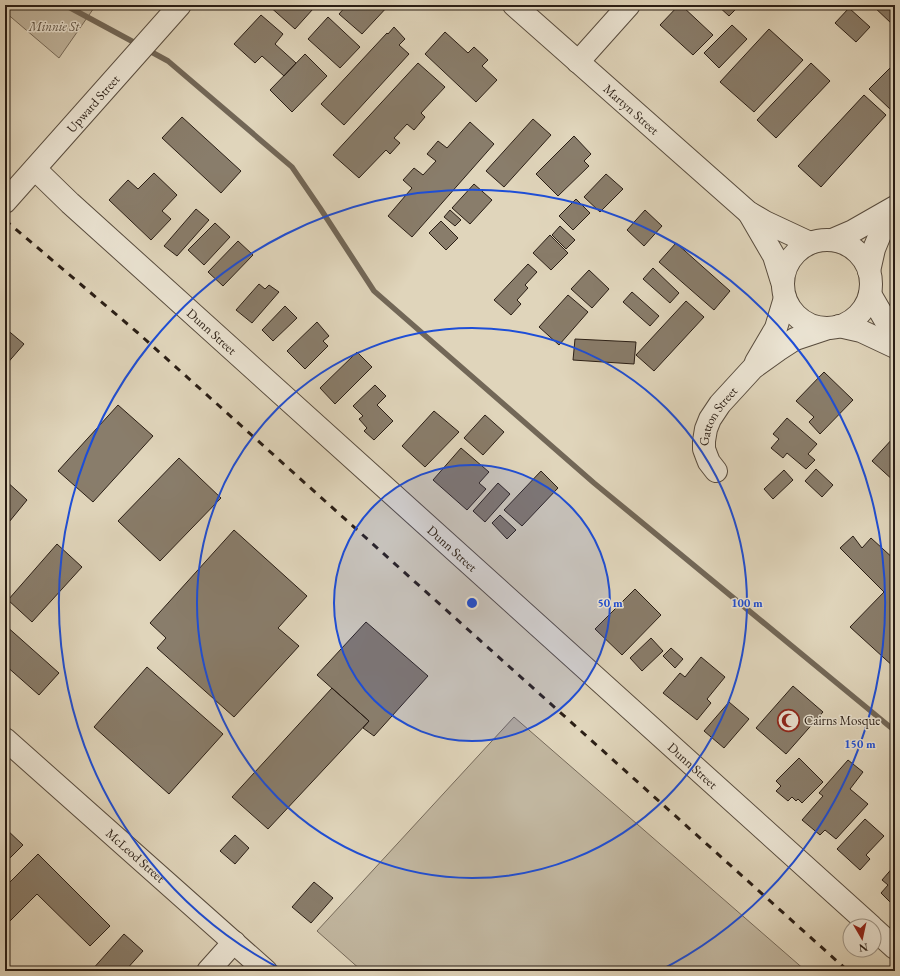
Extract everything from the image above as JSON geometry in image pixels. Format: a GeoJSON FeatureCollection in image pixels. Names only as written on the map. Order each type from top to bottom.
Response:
{"type":"FeatureCollection","features":[{"type":"Feature","properties":{"kind":"street","name":"Upward Street"},"geometry":{"type":"LineString","coordinates":[[5,202],[180,5]]}},
{"type":"Feature","properties":{"kind":"street","name":"Martyn Street"},"geometry":{"type":"LineString","coordinates":[[514,5],[748,212],[765,222],[810,243]]}},
{"type":"Feature","properties":{"kind":"street"},"geometry":{"type":"LineString","coordinates":[[578,62],[629,5]]}},
{"type":"Feature","properties":{"kind":"street","name":"Dunn Street"},"geometry":{"type":"LineString","coordinates":[[35,169],[100,230],[862,918]]}},
{"type":"Feature","properties":{"kind":"street"},"geometry":{"type":"LineString","coordinates":[[832,240],[853,231],[895,207]]}},
{"type":"Feature","properties":{"kind":"street"},"geometry":{"type":"LineString","coordinates":[[869,271],[874,249],[881,232],[895,211]]}},
{"type":"Feature","properties":{"kind":"street","name":"Martyn Street"},"geometry":{"type":"LineString","coordinates":[[748,212],[774,256],[784,292]]}},
{"type":"Feature","properties":{"kind":"street"},"geometry":{"type":"LineString","coordinates":[[821,240],[832,240],[845,243],[855,250],[864,259],[869,271],[871,282],[870,294],[866,305],[859,315],[850,322],[795,339],[753,368],[776,328],[784,292],[784,272],[790,260],[799,250],[810,243],[821,240]]}},
{"type":"Feature","properties":{"kind":"street"},"geometry":{"type":"LineString","coordinates":[[784,292],[792,310],[802,320],[814,326],[862,331],[895,347]]}},
{"type":"Feature","properties":{"kind":"street"},"geometry":{"type":"LineString","coordinates":[[870,294],[895,337]]}},
{"type":"Feature","properties":{"kind":"street","name":"Gatton Street"},"geometry":{"type":"LineString","coordinates":[[716,471],[709,462],[704,449],[708,424],[720,404],[753,368]]}},
{"type":"Feature","properties":{"kind":"street","name":"McLeod Street"},"geometry":{"type":"LineString","coordinates":[[5,739],[266,971]]}},
{"type":"Feature","properties":{"kind":"street"},"geometry":{"type":"LineString","coordinates":[[882,936],[895,948]]}},
{"type":"Feature","properties":{"kind":"street"},"geometry":{"type":"LineString","coordinates":[[208,971],[234,942]]}},
{"type":"Feature","properties":{"kind":"green space","name":"Minnie St"},"geometry":{"type":"Polygon","coordinates":[[[5,5],[96,5],[59,58],[5,12],[5,5]]]}},
{"type":"Feature","properties":{"kind":"green space"},"geometry":{"type":"Polygon","coordinates":[[[514,717],[806,971],[362,971],[317,931],[514,717]]]}},
{"type":"Feature","properties":{"kind":"building"},"geometry":{"type":"Polygon","coordinates":[[[268,5],[309,5],[313,9],[295,29],[268,5]]]}},
{"type":"Feature","properties":{"kind":"building"},"geometry":{"type":"Polygon","coordinates":[[[347,5],[389,5],[362,34],[339,14],[347,5]]]}},
{"type":"Feature","properties":{"kind":"building"},"geometry":{"type":"Polygon","coordinates":[[[679,5],[681,5],[713,35],[693,55],[660,25],[679,5]]]}},
{"type":"Feature","properties":{"kind":"building"},"geometry":{"type":"Polygon","coordinates":[[[717,5],[740,5],[729,16],[717,5]]]}},
{"type":"Feature","properties":{"kind":"building"},"geometry":{"type":"Polygon","coordinates":[[[872,5],[895,5],[895,21],[892,24],[872,5]]]}},
{"type":"Feature","properties":{"kind":"building"},"geometry":{"type":"Polygon","coordinates":[[[849,8],[870,27],[856,42],[835,23],[849,8]]]}},
{"type":"Feature","properties":{"kind":"building"},"geometry":{"type":"Polygon","coordinates":[[[261,15],[283,34],[275,44],[296,63],[284,76],[262,56],[255,63],[234,44],[261,15]]]}},
{"type":"Feature","properties":{"kind":"building"},"geometry":{"type":"Polygon","coordinates":[[[328,17],[360,47],[340,68],[308,39],[328,17]]]}},
{"type":"Feature","properties":{"kind":"building"},"geometry":{"type":"Polygon","coordinates":[[[732,25],[747,39],[719,68],[704,53],[732,25]]]}},
{"type":"Feature","properties":{"kind":"building"},"geometry":{"type":"Polygon","coordinates":[[[394,27],[405,39],[399,45],[409,54],[344,125],[321,104],[394,27]]]}},
{"type":"Feature","properties":{"kind":"building"},"geometry":{"type":"Polygon","coordinates":[[[769,29],[803,60],[754,112],[720,82],[769,29]]]}},
{"type":"Feature","properties":{"kind":"building"},"geometry":{"type":"Polygon","coordinates":[[[445,32],[468,53],[474,47],[488,60],[482,66],[497,80],[476,102],[425,54],[445,32]]]}},
{"type":"Feature","properties":{"kind":"building"},"geometry":{"type":"Polygon","coordinates":[[[305,54],[327,76],[292,112],[270,90],[305,54]]]}},
{"type":"Feature","properties":{"kind":"building"},"geometry":{"type":"Polygon","coordinates":[[[418,63],[445,87],[421,113],[425,117],[414,130],[407,124],[394,138],[400,143],[390,154],[386,150],[359,178],[333,155],[418,63]]]}},
{"type":"Feature","properties":{"kind":"building"},"geometry":{"type":"Polygon","coordinates":[[[811,63],[830,81],[776,138],[757,120],[811,63]]]}},
{"type":"Feature","properties":{"kind":"building"},"geometry":{"type":"Polygon","coordinates":[[[895,63],[895,106],[891,110],[869,89],[895,63]]]}},
{"type":"Feature","properties":{"kind":"building"},"geometry":{"type":"Polygon","coordinates":[[[864,95],[886,115],[821,187],[798,166],[864,95]]]}},
{"type":"Feature","properties":{"kind":"building"},"geometry":{"type":"Polygon","coordinates":[[[182,117],[241,171],[221,193],[162,138],[182,117]]]}},
{"type":"Feature","properties":{"kind":"building"},"geometry":{"type":"Polygon","coordinates":[[[533,119],[551,135],[504,187],[486,171],[533,119]]]}},
{"type":"Feature","properties":{"kind":"building"},"geometry":{"type":"Polygon","coordinates":[[[470,122],[494,144],[412,237],[388,216],[412,188],[403,180],[414,168],[423,175],[436,161],[427,154],[438,141],[447,148],[470,122]]]}},
{"type":"Feature","properties":{"kind":"building"},"geometry":{"type":"Polygon","coordinates":[[[574,136],[591,154],[584,161],[589,166],[558,196],[536,174],[574,136]]]}},
{"type":"Feature","properties":{"kind":"building"},"geometry":{"type":"Polygon","coordinates":[[[154,173],[177,195],[162,211],[171,219],[151,240],[109,200],[128,180],[138,189],[154,173]]]}},
{"type":"Feature","properties":{"kind":"building"},"geometry":{"type":"Polygon","coordinates":[[[606,174],[623,189],[600,212],[584,197],[606,174]]]}},
{"type":"Feature","properties":{"kind":"building"},"geometry":{"type":"Polygon","coordinates":[[[474,184],[492,200],[470,224],[452,208],[474,184]]]}},
{"type":"Feature","properties":{"kind":"building"},"geometry":{"type":"Polygon","coordinates":[[[576,199],[590,213],[573,230],[559,216],[576,199]]]}},
{"type":"Feature","properties":{"kind":"building"},"geometry":{"type":"Polygon","coordinates":[[[196,209],[209,220],[177,256],[164,246],[196,209]]]}},
{"type":"Feature","properties":{"kind":"building"},"geometry":{"type":"Polygon","coordinates":[[[450,210],[461,220],[455,226],[444,217],[450,210]]]}},
{"type":"Feature","properties":{"kind":"building"},"geometry":{"type":"Polygon","coordinates":[[[645,210],[662,226],[644,246],[627,230],[645,210]]]}},
{"type":"Feature","properties":{"kind":"building"},"geometry":{"type":"Polygon","coordinates":[[[441,221],[458,238],[446,250],[429,233],[441,221]]]}},
{"type":"Feature","properties":{"kind":"building"},"geometry":{"type":"Polygon","coordinates":[[[215,223],[230,237],[204,265],[188,250],[215,223]]]}},
{"type":"Feature","properties":{"kind":"building"},"geometry":{"type":"Polygon","coordinates":[[[560,226],[575,240],[566,249],[552,235],[560,226]]]}},
{"type":"Feature","properties":{"kind":"building"},"geometry":{"type":"Polygon","coordinates":[[[550,235],[568,253],[551,270],[533,253],[550,235]]]}},
{"type":"Feature","properties":{"kind":"building"},"geometry":{"type":"Polygon","coordinates":[[[238,241],[253,255],[223,286],[208,272],[238,241]]]}},
{"type":"Feature","properties":{"kind":"building"},"geometry":{"type":"Polygon","coordinates":[[[676,243],[730,291],[714,310],[659,262],[676,243]]]}},
{"type":"Feature","properties":{"kind":"building"},"geometry":{"type":"Polygon","coordinates":[[[528,264],[537,272],[525,285],[528,288],[517,300],[521,304],[511,315],[494,300],[528,264]]]}},
{"type":"Feature","properties":{"kind":"building"},"geometry":{"type":"Polygon","coordinates":[[[653,268],[679,293],[670,303],[643,279],[653,268]]]}},
{"type":"Feature","properties":{"kind":"building"},"geometry":{"type":"Polygon","coordinates":[[[589,270],[609,289],[592,308],[571,289],[589,270]]]}},
{"type":"Feature","properties":{"kind":"building"},"geometry":{"type":"Polygon","coordinates":[[[259,284],[265,289],[269,285],[279,292],[252,323],[236,310],[259,284]]]}},
{"type":"Feature","properties":{"kind":"building"},"geometry":{"type":"Polygon","coordinates":[[[632,292],[659,316],[650,326],[623,302],[632,292]]]}},
{"type":"Feature","properties":{"kind":"building"},"geometry":{"type":"Polygon","coordinates":[[[568,295],[588,312],[559,345],[539,327],[568,295]]]}},
{"type":"Feature","properties":{"kind":"building"},"geometry":{"type":"Polygon","coordinates":[[[686,301],[704,317],[654,371],[636,355],[686,301]]]}},
{"type":"Feature","properties":{"kind":"building"},"geometry":{"type":"Polygon","coordinates":[[[285,306],[297,318],[273,341],[262,330],[285,306]]]}},
{"type":"Feature","properties":{"kind":"building"},"geometry":{"type":"Polygon","coordinates":[[[317,322],[329,336],[323,341],[328,346],[305,369],[287,351],[317,322]]]}},
{"type":"Feature","properties":{"kind":"building"},"geometry":{"type":"Polygon","coordinates":[[[5,328],[24,344],[5,366],[5,328]]]}},
{"type":"Feature","properties":{"kind":"building"},"geometry":{"type":"Polygon","coordinates":[[[575,339],[636,342],[634,364],[573,360],[575,339]]]}},
{"type":"Feature","properties":{"kind":"building"},"geometry":{"type":"Polygon","coordinates":[[[357,352],[372,367],[335,404],[320,388],[357,352]]]}},
{"type":"Feature","properties":{"kind":"building"},"geometry":{"type":"Polygon","coordinates":[[[824,372],[853,400],[820,434],[809,422],[814,417],[796,401],[824,372]]]}},
{"type":"Feature","properties":{"kind":"building"},"geometry":{"type":"Polygon","coordinates":[[[375,385],[386,396],[377,405],[393,421],[374,440],[364,431],[367,428],[359,419],[363,416],[353,406],[375,385]]]}},
{"type":"Feature","properties":{"kind":"building"},"geometry":{"type":"Polygon","coordinates":[[[118,405],[153,436],[93,502],[58,471],[118,405]]]}},
{"type":"Feature","properties":{"kind":"building"},"geometry":{"type":"Polygon","coordinates":[[[434,411],[459,432],[425,467],[402,446],[434,411]]]}},
{"type":"Feature","properties":{"kind":"building"},"geometry":{"type":"Polygon","coordinates":[[[485,415],[504,432],[483,455],[464,438],[485,415]]]}},
{"type":"Feature","properties":{"kind":"building"},"geometry":{"type":"Polygon","coordinates":[[[787,418],[817,444],[808,454],[815,460],[806,469],[787,453],[783,458],[771,448],[779,439],[773,434],[787,418]]]}},
{"type":"Feature","properties":{"kind":"building"},"geometry":{"type":"Polygon","coordinates":[[[894,437],[895,438],[895,482],[872,461],[894,437]]]}},
{"type":"Feature","properties":{"kind":"building"},"geometry":{"type":"Polygon","coordinates":[[[461,448],[489,472],[479,483],[486,489],[467,510],[433,480],[461,448]]]}},
{"type":"Feature","properties":{"kind":"building"},"geometry":{"type":"Polygon","coordinates":[[[179,458],[221,498],[160,561],[118,521],[179,458]]]}},
{"type":"Feature","properties":{"kind":"building"},"geometry":{"type":"Polygon","coordinates":[[[816,469],[833,485],[822,497],[805,481],[816,469]]]}},
{"type":"Feature","properties":{"kind":"building"},"geometry":{"type":"Polygon","coordinates":[[[784,470],[793,480],[773,499],[764,489],[784,470]]]}},
{"type":"Feature","properties":{"kind":"building"},"geometry":{"type":"Polygon","coordinates":[[[541,471],[558,488],[522,526],[504,510],[541,471]]]}},
{"type":"Feature","properties":{"kind":"building"},"geometry":{"type":"Polygon","coordinates":[[[5,480],[27,500],[5,527],[5,480]]]}},
{"type":"Feature","properties":{"kind":"building"},"geometry":{"type":"Polygon","coordinates":[[[498,483],[510,494],[485,522],[473,511],[498,483]]]}},
{"type":"Feature","properties":{"kind":"building"},"geometry":{"type":"Polygon","coordinates":[[[500,515],[516,530],[507,539],[492,523],[500,515]]]}},
{"type":"Feature","properties":{"kind":"building"},"geometry":{"type":"Polygon","coordinates":[[[234,530],[307,596],[278,628],[299,646],[234,717],[157,648],[166,638],[150,623],[234,530]]]}},
{"type":"Feature","properties":{"kind":"building"},"geometry":{"type":"Polygon","coordinates":[[[853,536],[862,548],[871,538],[895,560],[895,668],[850,627],[884,592],[840,548],[853,536]]]}},
{"type":"Feature","properties":{"kind":"building"},"geometry":{"type":"Polygon","coordinates":[[[57,544],[82,567],[32,622],[8,600],[57,544]]]}},
{"type":"Feature","properties":{"kind":"building"},"geometry":{"type":"Polygon","coordinates":[[[635,589],[661,615],[622,655],[595,629],[635,589]]]}},
{"type":"Feature","properties":{"kind":"building"},"geometry":{"type":"Polygon","coordinates":[[[366,622],[428,676],[374,736],[363,728],[369,721],[317,675],[366,622]]]}},
{"type":"Feature","properties":{"kind":"building"},"geometry":{"type":"Polygon","coordinates":[[[5,625],[59,673],[39,695],[5,665],[5,625]]]}},
{"type":"Feature","properties":{"kind":"building"},"geometry":{"type":"Polygon","coordinates":[[[651,638],[663,651],[642,671],[630,658],[651,638]]]}},
{"type":"Feature","properties":{"kind":"building"},"geometry":{"type":"Polygon","coordinates":[[[671,648],[683,659],[675,668],[663,656],[671,648]]]}},
{"type":"Feature","properties":{"kind":"building"},"geometry":{"type":"Polygon","coordinates":[[[701,657],[725,677],[707,699],[711,703],[697,720],[663,693],[680,673],[685,677],[701,657]]]}},
{"type":"Feature","properties":{"kind":"building"},"geometry":{"type":"Polygon","coordinates":[[[147,667],[223,734],[169,794],[94,727],[147,667]]]}},
{"type":"Feature","properties":{"kind":"building","name":"Cairns Mosque"},"geometry":{"type":"Polygon","coordinates":[[[793,686],[823,712],[786,754],[756,728],[793,686]]]}},
{"type":"Feature","properties":{"kind":"building"},"geometry":{"type":"Polygon","coordinates":[[[332,688],[369,721],[268,829],[232,797],[332,688]]]}},
{"type":"Feature","properties":{"kind":"building"},"geometry":{"type":"Polygon","coordinates":[[[729,702],[749,719],[724,748],[704,731],[729,702]]]}},
{"type":"Feature","properties":{"kind":"building"},"geometry":{"type":"Polygon","coordinates":[[[799,758],[823,782],[802,803],[798,799],[796,801],[792,797],[788,801],[776,791],[781,786],[776,781],[799,758]]]}},
{"type":"Feature","properties":{"kind":"building"},"geometry":{"type":"Polygon","coordinates":[[[848,760],[863,772],[850,789],[868,804],[836,839],[825,830],[820,835],[802,820],[823,796],[819,793],[848,760]]]}},
{"type":"Feature","properties":{"kind":"building"},"geometry":{"type":"Polygon","coordinates":[[[865,819],[884,836],[866,855],[870,859],[860,870],[837,849],[865,819]]]}},
{"type":"Feature","properties":{"kind":"building"},"geometry":{"type":"Polygon","coordinates":[[[5,828],[23,845],[5,863],[5,828]]]}},
{"type":"Feature","properties":{"kind":"building"},"geometry":{"type":"Polygon","coordinates":[[[235,835],[249,848],[235,864],[220,851],[235,835]]]}},
{"type":"Feature","properties":{"kind":"building"},"geometry":{"type":"Polygon","coordinates":[[[38,854],[110,926],[90,946],[37,894],[5,926],[5,887],[38,854]]]}},
{"type":"Feature","properties":{"kind":"building"},"geometry":{"type":"Polygon","coordinates":[[[895,865],[895,898],[891,903],[881,893],[888,885],[882,880],[895,865]]]}},
{"type":"Feature","properties":{"kind":"building"},"geometry":{"type":"Polygon","coordinates":[[[314,882],[333,898],[311,923],[292,907],[314,882]]]}},
{"type":"Feature","properties":{"kind":"building"},"geometry":{"type":"Polygon","coordinates":[[[124,934],[143,951],[125,971],[91,971],[124,934]]]}},
{"type":"Feature","properties":{"kind":"waterway"},"geometry":{"type":"LineString","coordinates":[[65,5],[139,45]]}},
{"type":"Feature","properties":{"kind":"waterway"},"geometry":{"type":"LineString","coordinates":[[146,49],[168,61],[292,167],[374,291],[594,483],[895,731]]}},
{"type":"Feature","properties":{"kind":"railway"},"geometry":{"type":"LineString","coordinates":[[5,220],[138,333],[848,971]]}},
{"type":"Feature","properties":{"kind":"place","name":"Cairns Mosque"},"geometry":{"type":"Point","coordinates":[789,720]}}]}
